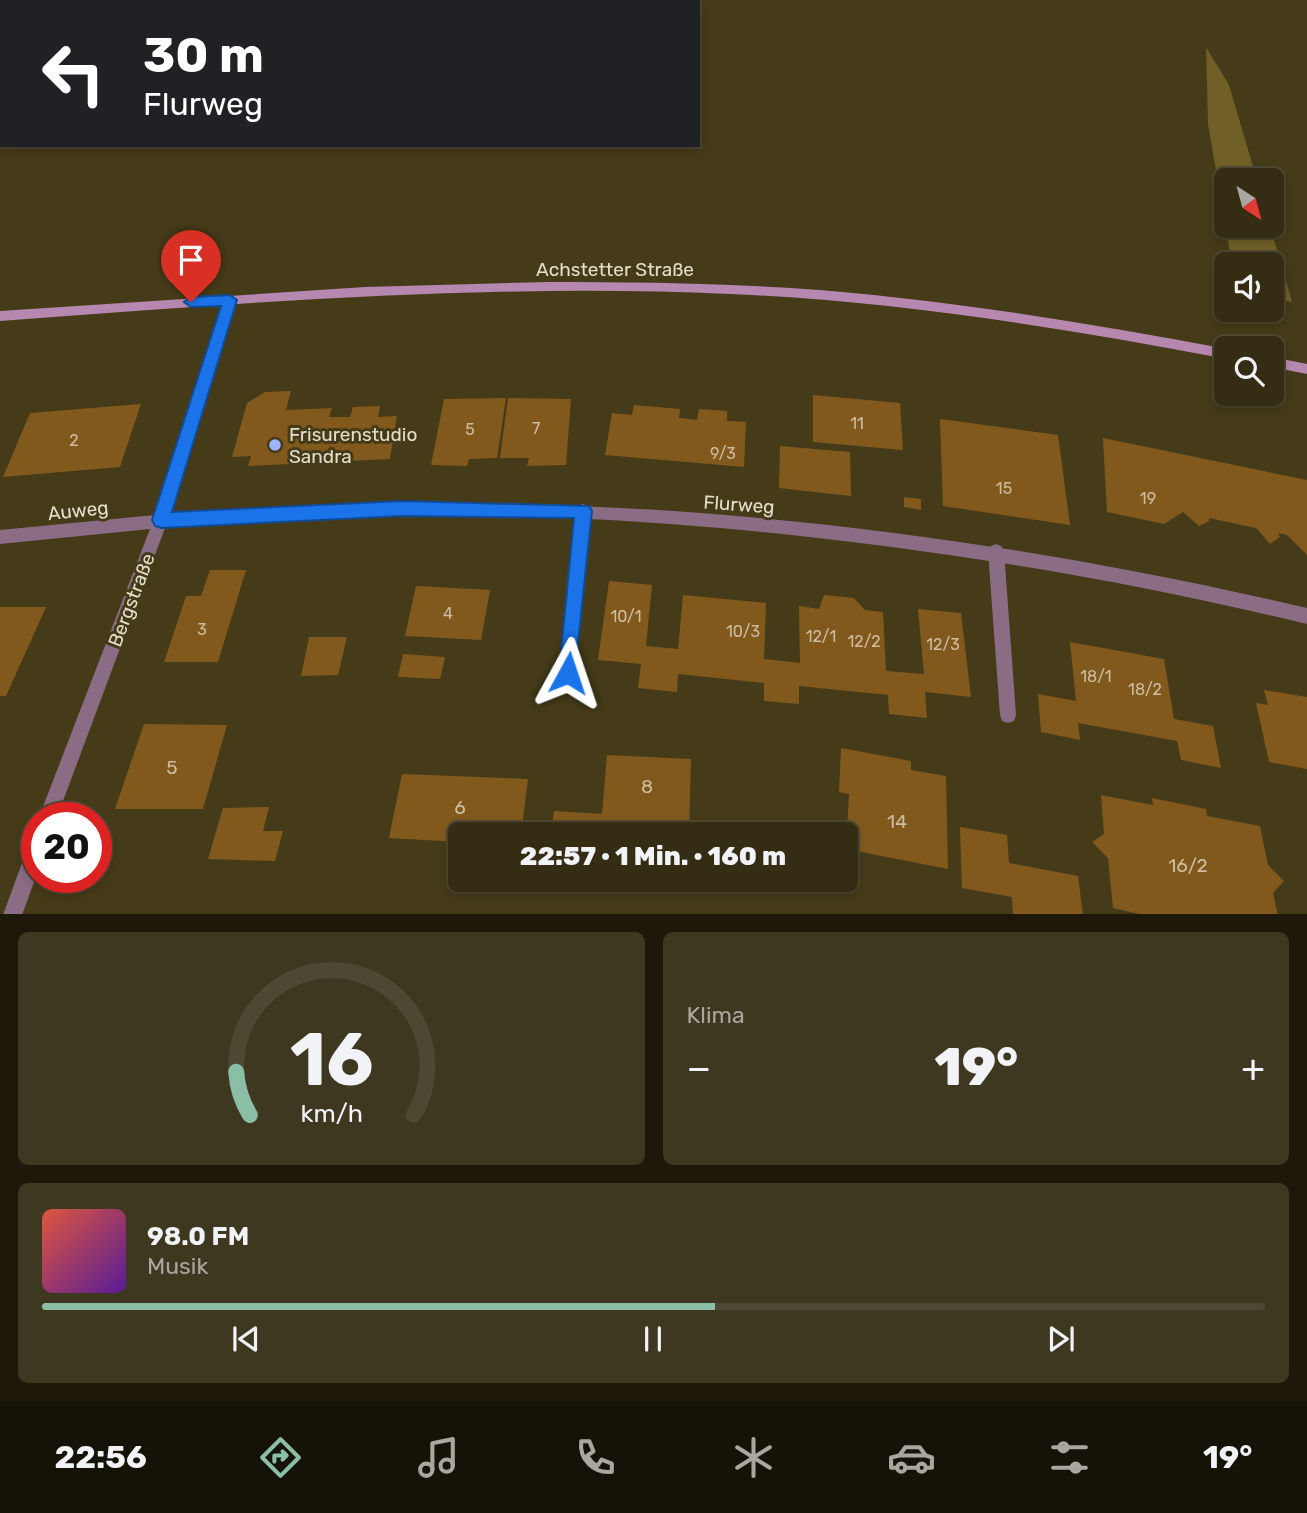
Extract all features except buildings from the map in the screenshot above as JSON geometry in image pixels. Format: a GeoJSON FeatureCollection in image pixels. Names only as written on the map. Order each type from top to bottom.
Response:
{"type":"FeatureCollection","features":[{"type":"Feature","properties":{"kind":"main road","name":"Achstetter Straße"},"geometry":{"type":"LineString","coordinates":[[0,316],[429,289],[595,286],[730,289],[883,301],[1049,323],[1214,352]]}},
{"type":"Feature","properties":{"kind":"main road"},"geometry":{"type":"LineString","coordinates":[[1284,364],[1307,369]]}},
{"type":"Feature","properties":{"kind":"street","name":"Bergstraße"},"geometry":{"type":"LineString","coordinates":[[54,802],[161,520],[230,300]]}},
{"type":"Feature","properties":{"kind":"street","name":"Flurweg"},"geometry":{"type":"LineString","coordinates":[[161,520],[402,508],[583,511],[793,527],[996,551],[1192,587],[1307,616]]}},
{"type":"Feature","properties":{"kind":"street"},"geometry":{"type":"LineString","coordinates":[[568,673],[583,511]]}},
{"type":"Feature","properties":{"kind":"street","name":"Auweg"},"geometry":{"type":"LineString","coordinates":[[0,537],[161,520]]}},
{"type":"Feature","properties":{"kind":"street"},"geometry":{"type":"LineString","coordinates":[[996,551],[1008,715]]}},
{"type":"Feature","properties":{"kind":"street"},"geometry":{"type":"LineString","coordinates":[[12,914],[21,891]]}},
{"type":"Feature","properties":{"kind":"shaded area"},"geometry":{"type":"Polygon","coordinates":[[[1206,47],[1229,85],[1253,168],[1216,168],[1208,124],[1206,47]]]}},
{"type":"Feature","properties":{"kind":"shaded area"},"geometry":{"type":"Polygon","coordinates":[[[1228,238],[1273,238],[1278,252],[1230,252],[1228,238]]]}},
{"type":"Feature","properties":{"kind":"shaded area"},"geometry":{"type":"Polygon","coordinates":[[[1284,274],[1292,302],[1284,300],[1284,274]]]}},
{"type":"Feature","properties":{"kind":"place","name":"Frisurenstudio Sandra"},"geometry":{"type":"Point","coordinates":[275,445]}},
{"type":"Feature","properties":{"kind":"route"},"geometry":{"type":"LineString","coordinates":[[191,302],[230,300],[161,520],[402,508],[583,511],[568,673]]}}]}
